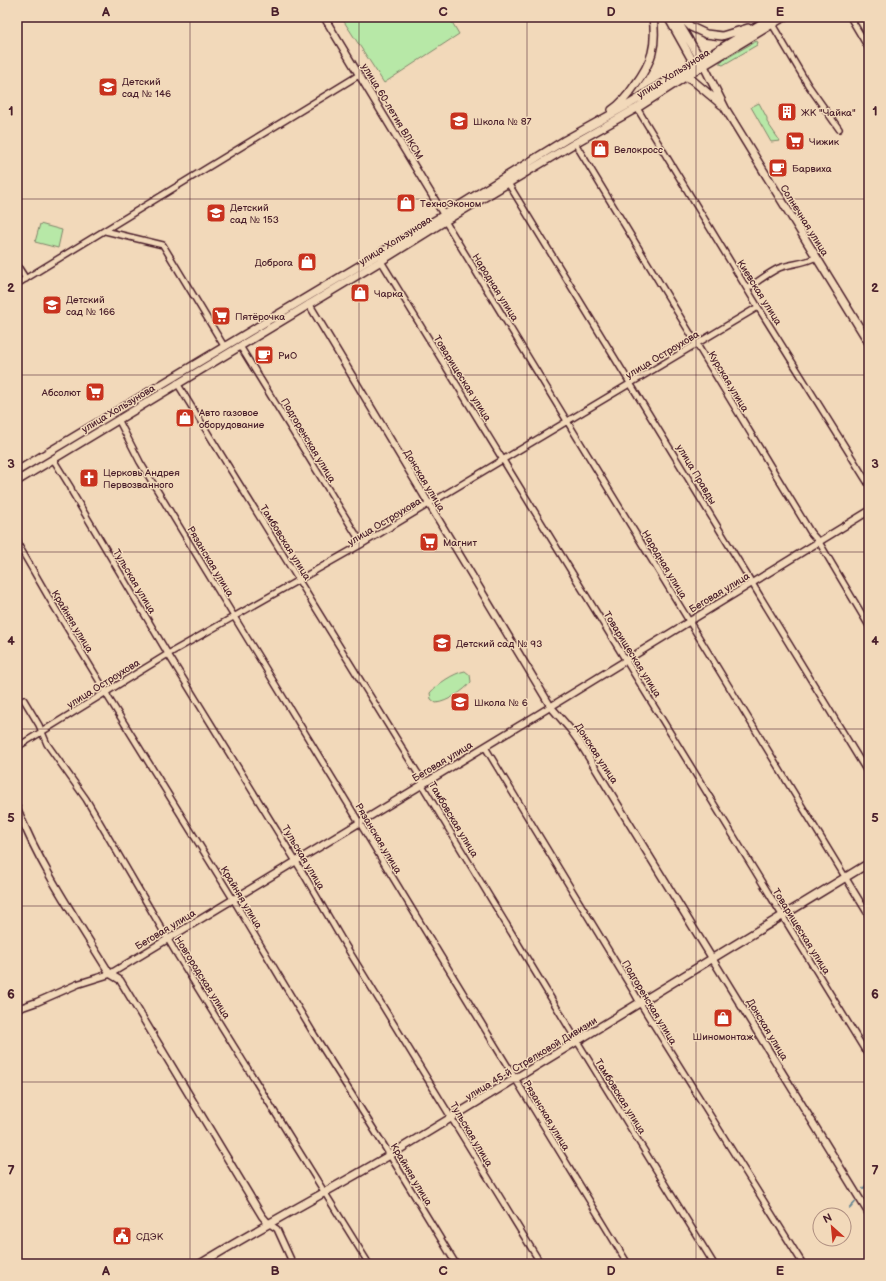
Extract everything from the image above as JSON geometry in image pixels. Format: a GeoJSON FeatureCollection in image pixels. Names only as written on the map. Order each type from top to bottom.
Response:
{"type":"FeatureCollection","features":[{"type":"Feature","properties":{"kind":"main road"},"geometry":{"type":"LineString","coordinates":[[591,126],[616,107],[631,92],[646,70],[651,58],[654,41],[653,17]]}},
{"type":"Feature","properties":{"kind":"main road"},"geometry":{"type":"LineString","coordinates":[[668,17],[699,65]]}},
{"type":"Feature","properties":{"kind":"main road"},"geometry":{"type":"LineString","coordinates":[[675,17],[699,65]]}},
{"type":"Feature","properties":{"kind":"main road"},"geometry":{"type":"LineString","coordinates":[[681,17],[691,27],[706,34],[722,36],[759,24]]}},
{"type":"Feature","properties":{"kind":"main road","name":"улица Хользунова"},"geometry":{"type":"LineString","coordinates":[[699,65],[759,24],[784,17]]}},
{"type":"Feature","properties":{"kind":"main road","name":"улица Хользунова"},"geometry":{"type":"LineString","coordinates":[[17,480],[381,261],[444,218],[591,126],[682,75],[772,21]]}},
{"type":"Feature","properties":{"kind":"main road","name":"Солнечная улица"},"geometry":{"type":"LineString","coordinates":[[699,65],[869,343]]}},
{"type":"Feature","properties":{"kind":"main road","name":"улица Хользунова"},"geometry":{"type":"LineString","coordinates":[[17,471],[305,297],[508,183],[637,108],[682,75]]}},
{"type":"Feature","properties":{"kind":"main road","name":"Солнечная улица"},"geometry":{"type":"LineString","coordinates":[[682,75],[691,79],[725,108]]}},
{"type":"Feature","properties":{"kind":"main road"},"geometry":{"type":"LineString","coordinates":[[305,297],[309,304]]}},
{"type":"Feature","properties":{"kind":"main road","name":"улица 45-й Стрелковой Дивизии"},"geometry":{"type":"LineString","coordinates":[[200,1264],[268,1223],[325,1193],[452,1118],[869,863]]}},
{"type":"Feature","properties":{"kind":"street","name":"улица 60-летия ВЛКСМ"},"geometry":{"type":"LineString","coordinates":[[324,17],[444,218]]}},
{"type":"Feature","properties":{"kind":"street"},"geometry":{"type":"LineString","coordinates":[[850,17],[869,49]]}},
{"type":"Feature","properties":{"kind":"street"},"geometry":{"type":"LineString","coordinates":[[772,21],[808,85],[838,129]]}},
{"type":"Feature","properties":{"kind":"street"},"geometry":{"type":"LineString","coordinates":[[17,284],[359,75]]}},
{"type":"Feature","properties":{"kind":"street","name":"Киевская улица"},"geometry":{"type":"LineString","coordinates":[[637,108],[758,307],[869,485]]}},
{"type":"Feature","properties":{"kind":"street","name":"Курская улица"},"geometry":{"type":"LineString","coordinates":[[575,143],[869,626]]}},
{"type":"Feature","properties":{"kind":"street","name":"улица Правды"},"geometry":{"type":"LineString","coordinates":[[508,183],[869,775]]}},
{"type":"Feature","properties":{"kind":"street","name":"Народная улица"},"geometry":{"type":"LineString","coordinates":[[444,218],[869,916]]}},
{"type":"Feature","properties":{"kind":"street"},"geometry":{"type":"LineString","coordinates":[[104,231],[163,245],[224,346]]}},
{"type":"Feature","properties":{"kind":"street"},"geometry":{"type":"LineString","coordinates":[[747,289],[778,268],[803,263],[816,257]]}},
{"type":"Feature","properties":{"kind":"street","name":"Товарищеская улица"},"geometry":{"type":"LineString","coordinates":[[381,261],[869,1057]]}},
{"type":"Feature","properties":{"kind":"street"},"geometry":{"type":"LineString","coordinates":[[17,265],[26,279]]}},
{"type":"Feature","properties":{"kind":"street","name":"Донская улица"},"geometry":{"type":"LineString","coordinates":[[309,304],[551,707],[580,743],[869,1214]]}},
{"type":"Feature","properties":{"kind":"street","name":"улица Остроухова"},"geometry":{"type":"LineString","coordinates":[[17,747],[168,654],[362,544],[758,307]]}},
{"type":"Feature","properties":{"kind":"street","name":"Подгоренская улица"},"geometry":{"type":"LineString","coordinates":[[240,346],[362,544]]}},
{"type":"Feature","properties":{"kind":"street","name":"Тамбовская улица"},"geometry":{"type":"LineString","coordinates":[[178,383],[285,560],[299,580],[422,780],[422,785],[714,1264]]}},
{"type":"Feature","properties":{"kind":"street","name":"Рязанская улица"},"geometry":{"type":"LineString","coordinates":[[118,419],[140,462],[628,1264]]}},
{"type":"Feature","properties":{"kind":"street","name":"Тульская улица"},"geometry":{"type":"LineString","coordinates":[[53,459],[168,654],[296,861],[345,944],[541,1264]]}},
{"type":"Feature","properties":{"kind":"street","name":"Беговая улица"},"geometry":{"type":"LineString","coordinates":[[17,1009],[78,984],[110,974],[551,707],[869,511]]}},
{"type":"Feature","properties":{"kind":"street","name":"Крайняя улица"},"geometry":{"type":"LineString","coordinates":[[17,538],[18,546],[112,704],[456,1264]]}},
{"type":"Feature","properties":{"kind":"street","name":"Новгородская улица"},"geometry":{"type":"LineString","coordinates":[[24,700],[47,744],[86,799],[167,939],[369,1264]]}},
{"type":"Feature","properties":{"kind":"street","name":"Подгоренская улица"},"geometry":{"type":"LineString","coordinates":[[485,747],[640,1003],[803,1264]]}},
{"type":"Feature","properties":{"kind":"street"},"geometry":{"type":"LineString","coordinates":[[17,808],[32,844],[46,871],[110,974],[120,980],[262,1216],[268,1223],[277,1229],[293,1264]]}},
{"type":"Feature","properties":{"kind":"green space"},"geometry":{"type":"Polygon","coordinates":[[[341,17],[449,17],[459,34],[384,83],[341,17]]]}},
{"type":"Feature","properties":{"kind":"green space"},"geometry":{"type":"Polygon","coordinates":[[[756,41],[758,42],[757,45],[723,65],[720,64],[720,62],[756,41]]]}},
{"type":"Feature","properties":{"kind":"green space"},"geometry":{"type":"Polygon","coordinates":[[[759,103],[767,118],[767,122],[780,141],[771,142],[751,107],[759,103]]]}},
{"type":"Feature","properties":{"kind":"green space"},"geometry":{"type":"Polygon","coordinates":[[[40,224],[62,230],[58,248],[35,242],[40,224]]]}},
{"type":"Feature","properties":{"kind":"green space"},"geometry":{"type":"Polygon","coordinates":[[[465,671],[470,675],[471,682],[464,689],[455,696],[440,702],[436,703],[431,699],[430,693],[437,686],[451,676],[465,671]]]}},
{"type":"Feature","properties":{"kind":"waterway"},"geometry":{"type":"LineString","coordinates":[[863,1189],[869,1182]]}},
{"type":"Feature","properties":{"kind":"waterway"},"geometry":{"type":"LineString","coordinates":[[851,1207],[855,1202]]}},
{"type":"Feature","properties":{"kind":"place","name":"Детский сад № 146"},"geometry":{"type":"Point","coordinates":[108,87]}},
{"type":"Feature","properties":{"kind":"place","name":"ЖК \"Чайка\""},"geometry":{"type":"Point","coordinates":[787,112]}},
{"type":"Feature","properties":{"kind":"place","name":"Школа № 87"},"geometry":{"type":"Point","coordinates":[459,121]}},
{"type":"Feature","properties":{"kind":"place","name":"Чижик"},"geometry":{"type":"Point","coordinates":[795,141]}},
{"type":"Feature","properties":{"kind":"place","name":"Велокросс"},"geometry":{"type":"Point","coordinates":[600,149]}},
{"type":"Feature","properties":{"kind":"place","name":"Барвиха"},"geometry":{"type":"Point","coordinates":[778,168]}},
{"type":"Feature","properties":{"kind":"place","name":"ТехноЭконом"},"geometry":{"type":"Point","coordinates":[406,203]}},
{"type":"Feature","properties":{"kind":"place","name":"Детский сад № 153"},"geometry":{"type":"Point","coordinates":[216,213]}},
{"type":"Feature","properties":{"kind":"place","name":"Доброга"},"geometry":{"type":"Point","coordinates":[307,262]}},
{"type":"Feature","properties":{"kind":"place","name":"Чарка"},"geometry":{"type":"Point","coordinates":[360,293]}},
{"type":"Feature","properties":{"kind":"place","name":"Детский сад № 166"},"geometry":{"type":"Point","coordinates":[52,305]}},
{"type":"Feature","properties":{"kind":"place","name":"Пятёрочка"},"geometry":{"type":"Point","coordinates":[221,316]}},
{"type":"Feature","properties":{"kind":"place","name":"РиО"},"geometry":{"type":"Point","coordinates":[264,355]}},
{"type":"Feature","properties":{"kind":"place","name":"Абсолют"},"geometry":{"type":"Point","coordinates":[95,392]}},
{"type":"Feature","properties":{"kind":"place","name":"Авто газовое оборудование"},"geometry":{"type":"Point","coordinates":[185,418]}},
{"type":"Feature","properties":{"kind":"place","name":"Церковь Андрея Первозванного"},"geometry":{"type":"Point","coordinates":[89,478]}},
{"type":"Feature","properties":{"kind":"place","name":"Магнит"},"geometry":{"type":"Point","coordinates":[429,542]}},
{"type":"Feature","properties":{"kind":"place","name":"Детский сад № 93"},"geometry":{"type":"Point","coordinates":[442,643]}},
{"type":"Feature","properties":{"kind":"place","name":"Школа № 6"},"geometry":{"type":"Point","coordinates":[460,702]}},
{"type":"Feature","properties":{"kind":"place","name":"Шиномонтаж"},"geometry":{"type":"Point","coordinates":[723,1018]}},
{"type":"Feature","properties":{"kind":"place","name":"СДЭК"},"geometry":{"type":"Point","coordinates":[122,1236]}}]}
